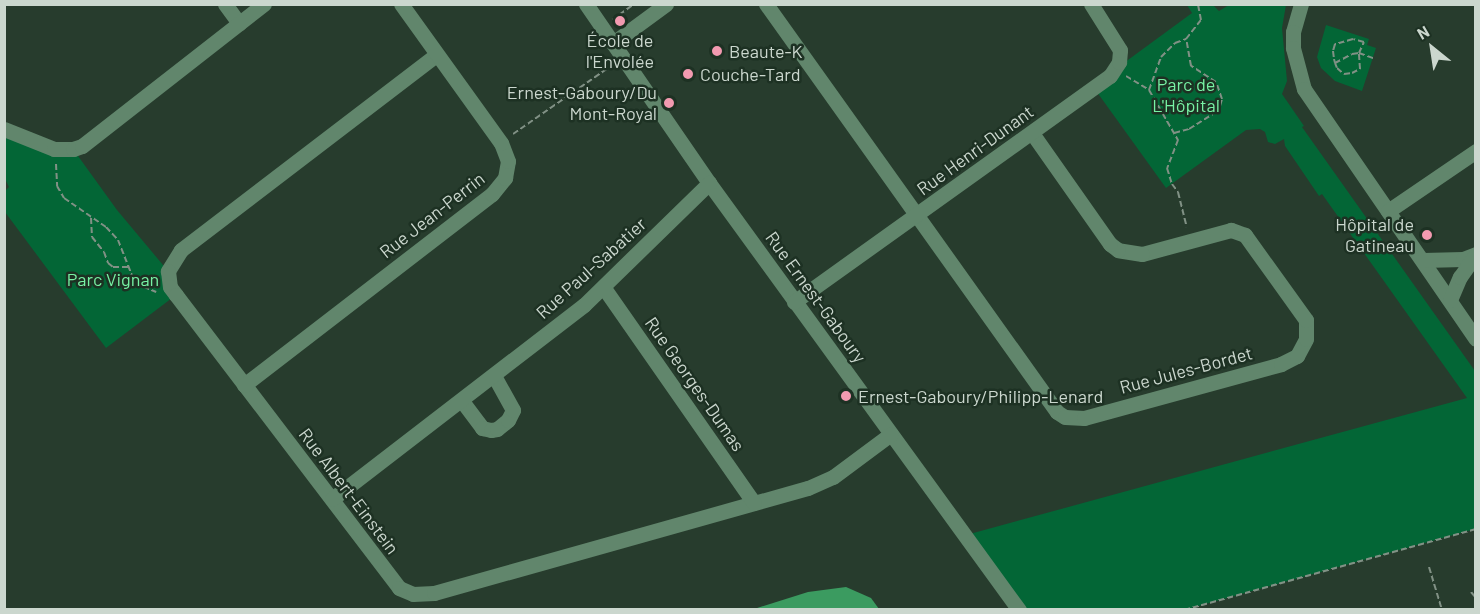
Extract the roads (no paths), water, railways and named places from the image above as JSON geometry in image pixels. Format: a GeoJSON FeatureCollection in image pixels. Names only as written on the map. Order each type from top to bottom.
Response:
{"type":"FeatureCollection","features":[{"type":"Feature","properties":{"kind":"street"},"geometry":{"type":"LineString","coordinates":[[225,4],[239,23]]}},
{"type":"Feature","properties":{"kind":"street"},"geometry":{"type":"LineString","coordinates":[[4,129],[59,149],[73,149],[91,140],[264,4]]}},
{"type":"Feature","properties":{"kind":"street","name":"Rue Jean-Perrin"},"geometry":{"type":"LineString","coordinates":[[244,385],[492,194],[500,186],[507,170],[508,161],[501,143],[401,4]]}},
{"type":"Feature","properties":{"kind":"street","name":"Rue Ernest-Gaboury"},"geometry":{"type":"LineString","coordinates":[[586,4],[794,302],[1019,609]]}},
{"type":"Feature","properties":{"kind":"street"},"geometry":{"type":"LineString","coordinates":[[613,43],[666,4]]}},
{"type":"Feature","properties":{"kind":"street","name":"Rue Jules-Bordet"},"geometry":{"type":"LineString","coordinates":[[766,4],[1057,412],[1075,419],[1281,364],[1297,356],[1306,339],[1306,320],[1245,235],[1231,230],[1142,254],[1118,250],[1110,244],[1032,133]]}},
{"type":"Feature","properties":{"kind":"street","name":"Rue Henri-Dunant"},"geometry":{"type":"LineString","coordinates":[[794,302],[1032,133],[1115,71],[1120,56],[1118,45],[1091,4]]}},
{"type":"Feature","properties":{"kind":"street"},"geometry":{"type":"LineString","coordinates":[[1301,4],[1293,32],[1293,48],[1304,89],[1476,339]]}},
{"type":"Feature","properties":{"kind":"street","name":"Rue Albert-Einstein"},"geometry":{"type":"LineString","coordinates":[[436,55],[181,250],[171,262],[168,271],[171,287],[392,581],[405,592],[421,595],[820,484],[891,434]]}},
{"type":"Feature","properties":{"kind":"street"},"geometry":{"type":"LineString","coordinates":[[1388,211],[1476,151]]}},
{"type":"Feature","properties":{"kind":"street","name":"Rue Paul-Sabatier"},"geometry":{"type":"LineString","coordinates":[[332,499],[462,401],[604,288],[709,183]]}},
{"type":"Feature","properties":{"kind":"street"},"geometry":{"type":"LineString","coordinates":[[1423,260],[1463,259],[1476,254]]}},
{"type":"Feature","properties":{"kind":"street"},"geometry":{"type":"LineString","coordinates":[[1449,300],[1476,254]]}},
{"type":"Feature","properties":{"kind":"street","name":"Rue Georges-Dumas"},"geometry":{"type":"LineString","coordinates":[[604,288],[754,503]]}},
{"type":"Feature","properties":{"kind":"street"},"geometry":{"type":"LineString","coordinates":[[462,401],[482,428],[497,429],[508,420],[513,410],[494,376]]}},
{"type":"Feature","properties":{"kind":"place","name":"École de l'Envolée"},"geometry":{"type":"Point","coordinates":[620,21]}},
{"type":"Feature","properties":{"kind":"place","name":"Beaute-K"},"geometry":{"type":"Point","coordinates":[717,51]}},
{"type":"Feature","properties":{"kind":"place","name":"Couche-Tard"},"geometry":{"type":"Point","coordinates":[688,74]}},
{"type":"Feature","properties":{"kind":"place","name":"Ernest-Gaboury/Du Mont-Royal"},"geometry":{"type":"Point","coordinates":[669,103]}},
{"type":"Feature","properties":{"kind":"place","name":"Hôpital de Gatineau"},"geometry":{"type":"Point","coordinates":[1427,235]}},
{"type":"Feature","properties":{"kind":"place","name":"Ernest-Gaboury/Philipp-Lenard"},"geometry":{"type":"Point","coordinates":[846,396]}},
{"type":"Feature","properties":{"kind":"park label","name":"Parc de L'Hôpital"},"geometry":{"type":"Point","coordinates":[1186,95]}},
{"type":"Feature","properties":{"kind":"park label","name":"Parc Vignan"},"geometry":{"type":"Point","coordinates":[113,279]}}]}
